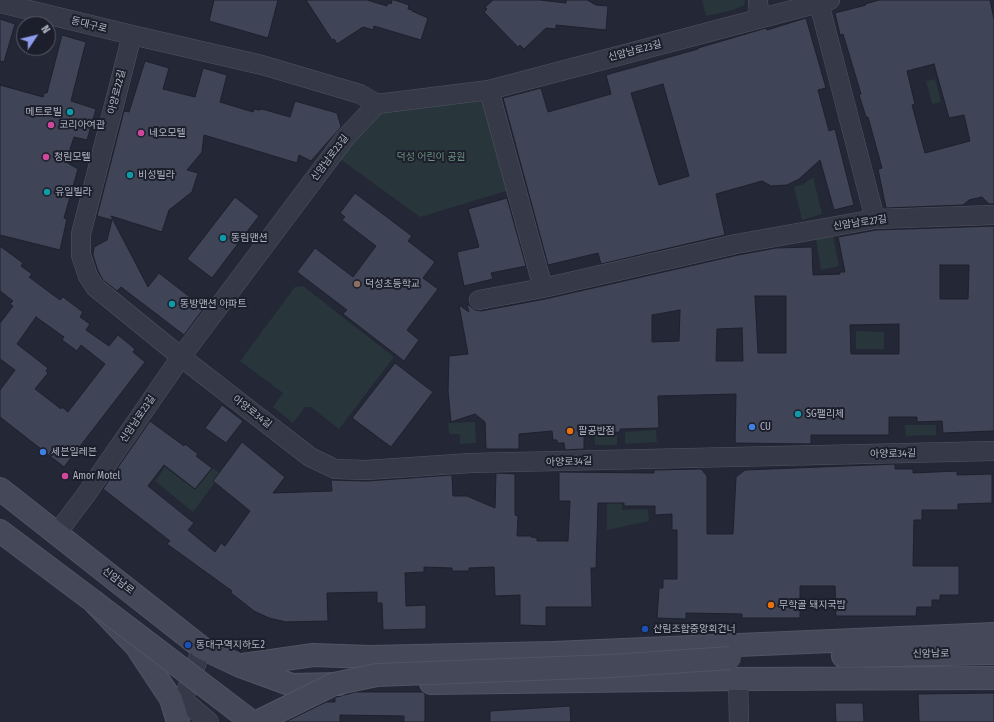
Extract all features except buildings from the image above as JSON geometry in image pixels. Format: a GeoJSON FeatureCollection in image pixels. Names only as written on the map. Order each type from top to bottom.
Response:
{"type":"FeatureCollection","features":[{"type":"Feature","properties":{"kind":"main road","name":"신암남로"},"geometry":{"type":"LineString","coordinates":[[0,489],[202,648],[240,666],[292,684],[738,678],[994,678]]}},
{"type":"Feature","properties":{"kind":"main road"},"geometry":{"type":"LineString","coordinates":[[0,531],[252,722]]}},
{"type":"Feature","properties":{"kind":"main road"},"geometry":{"type":"LineString","coordinates":[[92,601],[136,646],[171,699],[178,722]]}},
{"type":"Feature","properties":{"kind":"main road"},"geometry":{"type":"LineString","coordinates":[[240,666],[313,655],[370,657],[538,653],[994,634]]}},
{"type":"Feature","properties":{"kind":"main road","name":"신암남로"},"geometry":{"type":"LineString","coordinates":[[257,722],[334,684],[377,675],[610,666],[730,658],[994,653]]}},
{"type":"Feature","properties":{"kind":"street","name":"신암남로23길"},"geometry":{"type":"LineString","coordinates":[[57,533],[85,496],[181,357],[345,138],[377,104],[489,90],[758,9],[824,1],[874,219]]}},
{"type":"Feature","properties":{"kind":"street","name":"동대구로"},"geometry":{"type":"LineString","coordinates":[[0,2],[132,35]]}},
{"type":"Feature","properties":{"kind":"street"},"geometry":{"type":"LineString","coordinates":[[132,35],[262,65],[360,94],[377,104]]}},
{"type":"Feature","properties":{"kind":"street","name":"아양로22길"},"geometry":{"type":"LineString","coordinates":[[132,35],[81,234],[81,255],[88,276],[95,287],[181,357]]}},
{"type":"Feature","properties":{"kind":"street"},"geometry":{"type":"LineString","coordinates":[[489,90],[543,288]]}},
{"type":"Feature","properties":{"kind":"street","name":"신암남로27길"},"geometry":{"type":"LineString","coordinates":[[479,300],[543,288],[727,246],[874,219],[994,215]]}},
{"type":"Feature","properties":{"kind":"street","name":"아양로34길"},"geometry":{"type":"LineString","coordinates":[[181,357],[310,457],[335,469],[366,470],[471,463],[994,451]]}},
{"type":"Feature","properties":{"kind":"street"},"geometry":{"type":"LineString","coordinates":[[202,648],[183,700],[209,722]]}},
{"type":"Feature","properties":{"kind":"street"},"geometry":{"type":"LineString","coordinates":[[738,678],[739,722]]}},
{"type":"Feature","properties":{"kind":"green space"},"geometry":{"type":"Polygon","coordinates":[[[702,0],[745,0],[744,5],[733,10],[706,16],[702,0]]]}},
{"type":"Feature","properties":{"kind":"green space"},"geometry":{"type":"Polygon","coordinates":[[[935,79],[941,102],[932,104],[926,81],[935,79]]]}},
{"type":"Feature","properties":{"kind":"green space","name":"덕성 어린이 공원"},"geometry":{"type":"Polygon","coordinates":[[[487,94],[513,189],[420,217],[336,156],[379,107],[487,94]]]}},
{"type":"Feature","properties":{"kind":"green space"},"geometry":{"type":"Polygon","coordinates":[[[813,177],[822,214],[802,220],[794,187],[804,184],[813,177]]]}},
{"type":"Feature","properties":{"kind":"green space"},"geometry":{"type":"Polygon","coordinates":[[[833,236],[839,266],[821,270],[816,239],[833,236]]]}},
{"type":"Feature","properties":{"kind":"green space"},"geometry":{"type":"Polygon","coordinates":[[[303,286],[394,357],[339,429],[311,407],[305,407],[293,423],[273,407],[283,393],[240,361],[295,287],[303,286]]]}},
{"type":"Feature","properties":{"kind":"green space"},"geometry":{"type":"Polygon","coordinates":[[[856,331],[884,332],[884,349],[856,349],[856,331]]]}},
{"type":"Feature","properties":{"kind":"green space"},"geometry":{"type":"Polygon","coordinates":[[[475,422],[476,443],[460,444],[460,434],[449,434],[448,423],[475,422]]]}},
{"type":"Feature","properties":{"kind":"green space"},"geometry":{"type":"Polygon","coordinates":[[[905,425],[936,425],[936,435],[906,436],[905,425]]]}},
{"type":"Feature","properties":{"kind":"green space"},"geometry":{"type":"Polygon","coordinates":[[[595,427],[607,427],[607,435],[617,435],[617,445],[595,445],[595,427]]]}},
{"type":"Feature","properties":{"kind":"green space"},"geometry":{"type":"Polygon","coordinates":[[[656,430],[657,442],[625,444],[625,432],[656,430]]]}},
{"type":"Feature","properties":{"kind":"green space"},"geometry":{"type":"Polygon","coordinates":[[[165,467],[195,490],[213,468],[221,474],[193,512],[155,481],[165,467]]]}},
{"type":"Feature","properties":{"kind":"green space"},"geometry":{"type":"Polygon","coordinates":[[[607,477],[620,477],[622,510],[648,509],[649,521],[607,530],[607,477]]]}},
{"type":"Feature","properties":{"kind":"place","name":"메트로빌"},"geometry":{"type":"Point","coordinates":[70,112]}},
{"type":"Feature","properties":{"kind":"place","name":"코리아여관"},"geometry":{"type":"Point","coordinates":[51,125]}},
{"type":"Feature","properties":{"kind":"place","name":"네오모텔"},"geometry":{"type":"Point","coordinates":[141,133]}},
{"type":"Feature","properties":{"kind":"place","name":"청림모텔"},"geometry":{"type":"Point","coordinates":[46,157]}},
{"type":"Feature","properties":{"kind":"place","name":"비성빌라"},"geometry":{"type":"Point","coordinates":[130,175]}},
{"type":"Feature","properties":{"kind":"place","name":"유일빌라"},"geometry":{"type":"Point","coordinates":[47,192]}},
{"type":"Feature","properties":{"kind":"place","name":"동림맨션"},"geometry":{"type":"Point","coordinates":[223,238]}},
{"type":"Feature","properties":{"kind":"place","name":"덕성초등학교"},"geometry":{"type":"Point","coordinates":[357,284]}},
{"type":"Feature","properties":{"kind":"place","name":"동방맨션 아파트"},"geometry":{"type":"Point","coordinates":[172,304]}},
{"type":"Feature","properties":{"kind":"place","name":"SG팰리체"},"geometry":{"type":"Point","coordinates":[798,414]}},
{"type":"Feature","properties":{"kind":"place","name":"CU"},"geometry":{"type":"Point","coordinates":[752,427]}},
{"type":"Feature","properties":{"kind":"place","name":"팔공반점"},"geometry":{"type":"Point","coordinates":[570,431]}},
{"type":"Feature","properties":{"kind":"place","name":"세븐일레븐"},"geometry":{"type":"Point","coordinates":[43,452]}},
{"type":"Feature","properties":{"kind":"place","name":"Amor Motel"},"geometry":{"type":"Point","coordinates":[65,476]}},
{"type":"Feature","properties":{"kind":"place","name":"무학골 돼지국밥"},"geometry":{"type":"Point","coordinates":[771,605]}},
{"type":"Feature","properties":{"kind":"place","name":"산림조합중앙회건너"},"geometry":{"type":"Point","coordinates":[645,629]}},
{"type":"Feature","properties":{"kind":"place","name":"동대구역지하도2"},"geometry":{"type":"Point","coordinates":[188,645]}}]}
